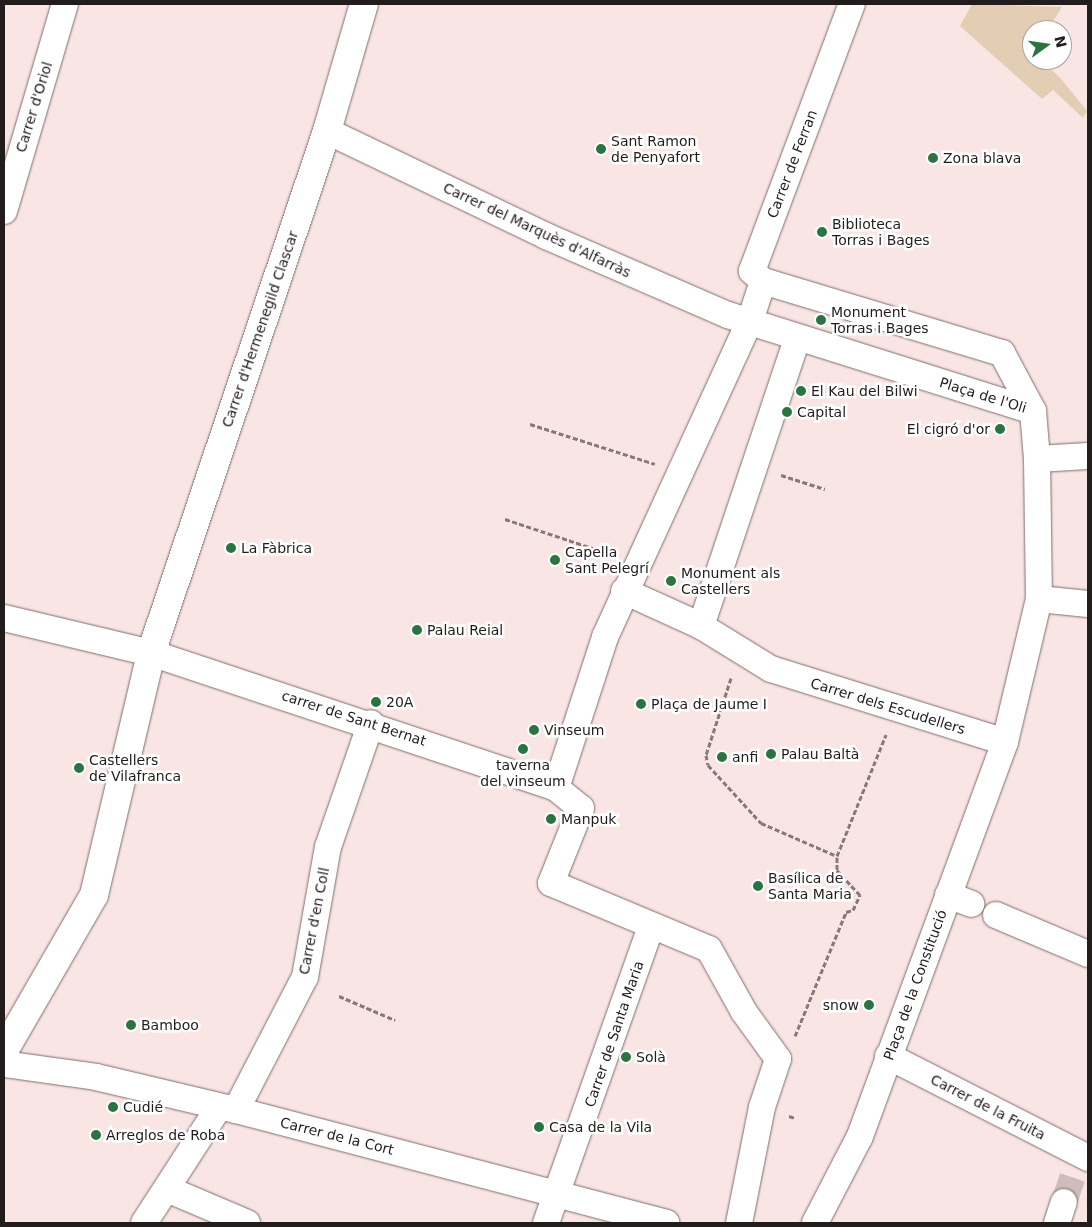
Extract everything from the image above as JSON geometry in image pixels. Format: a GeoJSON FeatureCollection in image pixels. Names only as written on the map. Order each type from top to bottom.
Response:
{"type":"FeatureCollection","features":[{"type":"Feature","properties":{"kind":"street","name":"Carrer d'Oriol"},"geometry":{"type":"LineString","coordinates":[[4,211],[7,184],[65,4]]}},
{"type":"Feature","properties":{"kind":"street","name":"Carrer d'Hermenegild Clascar"},"geometry":{"type":"LineString","coordinates":[[4,1051],[67,945],[94,895],[151,652],[327,131],[364,4]]}},
{"type":"Feature","properties":{"kind":"street","name":"Carrer de Ferran"},"geometry":{"type":"LineString","coordinates":[[763,281],[752,271],[852,4]]}},
{"type":"Feature","properties":{"kind":"street","name":"Carrer del Marquès d'Alfarràs"},"geometry":{"type":"LineString","coordinates":[[327,131],[546,236],[750,320]]}},
{"type":"Feature","properties":{"kind":"street"},"geometry":{"type":"LineString","coordinates":[[556,788],[624,591],[750,320],[763,281]]}},
{"type":"Feature","properties":{"kind":"street","name":"Plaça de l'Oli"},"geometry":{"type":"LineString","coordinates":[[763,281],[1002,353],[1033,411]]}},
{"type":"Feature","properties":{"kind":"street","name":"Plaça de l'Oli"},"geometry":{"type":"LineString","coordinates":[[750,320],[797,339],[1033,411]]}},
{"type":"Feature","properties":{"kind":"street"},"geometry":{"type":"LineString","coordinates":[[701,626],[797,339]]}},
{"type":"Feature","properties":{"kind":"street","name":"Plaça de la Constitució"},"geometry":{"type":"LineString","coordinates":[[816,1223],[859,1138],[888,1056],[960,900],[1005,742],[1039,598],[1037,459],[1033,411]]}},
{"type":"Feature","properties":{"kind":"street"},"geometry":{"type":"LineString","coordinates":[[1037,459],[1088,456]]}},
{"type":"Feature","properties":{"kind":"street"},"geometry":{"type":"LineString","coordinates":[[624,591],[701,626],[740,651]]}},
{"type":"Feature","properties":{"kind":"street"},"geometry":{"type":"LineString","coordinates":[[1039,598],[1088,604]]}},
{"type":"Feature","properties":{"kind":"street","name":"carrer de Sant Bernat"},"geometry":{"type":"LineString","coordinates":[[4,618],[151,652],[371,723],[556,788],[581,808],[550,882],[651,927]]}},
{"type":"Feature","properties":{"kind":"street","name":"Carrer dels Escudellers"},"geometry":{"type":"LineString","coordinates":[[740,651],[771,669],[896,711],[1005,742]]}},
{"type":"Feature","properties":{"kind":"street","name":"Carrer d'en Coll"},"geometry":{"type":"LineString","coordinates":[[144,1223],[166,1189],[228,1109],[305,977],[328,847],[371,723]]}},
{"type":"Feature","properties":{"kind":"street"},"geometry":{"type":"LineString","coordinates":[[996,915],[1088,954]]}},
{"type":"Feature","properties":{"kind":"street"},"geometry":{"type":"LineString","coordinates":[[651,927],[709,948],[744,1012],[778,1059],[762,1107],[739,1223]]}},
{"type":"Feature","properties":{"kind":"street","name":"Carrer de Santa Maria"},"geometry":{"type":"LineString","coordinates":[[546,1223],[558,1197],[651,927]]}},
{"type":"Feature","properties":{"kind":"street","name":"Carrer de la Fruita"},"geometry":{"type":"LineString","coordinates":[[888,1056],[1082,1159]]}},
{"type":"Feature","properties":{"kind":"street","name":"Carrer de la Cort"},"geometry":{"type":"LineString","coordinates":[[4,1064],[96,1077],[228,1109],[558,1197],[666,1223]]}},
{"type":"Feature","properties":{"kind":"street"},"geometry":{"type":"LineString","coordinates":[[166,1189],[247,1223]]}},
{"type":"Feature","properties":{"kind":"path"},"geometry":{"type":"LineString","coordinates":[[530,424],[680,472]]}},
{"type":"Feature","properties":{"kind":"path"},"geometry":{"type":"LineString","coordinates":[[754,467],[825,489]]}},
{"type":"Feature","properties":{"kind":"path"},"geometry":{"type":"LineString","coordinates":[[505,518],[637,563]]}},
{"type":"Feature","properties":{"kind":"path"},"geometry":{"type":"LineString","coordinates":[[740,651],[706,755],[708,765],[761,823],[837,856]]}},
{"type":"Feature","properties":{"kind":"path"},"geometry":{"type":"LineString","coordinates":[[801,1028],[846,912],[853,910],[860,895],[837,870],[837,856],[896,711]]}},
{"type":"Feature","properties":{"kind":"path"},"geometry":{"type":"LineString","coordinates":[[339,996],[395,1020]]}},
{"type":"Feature","properties":{"kind":"shaded area"},"geometry":{"type":"Polygon","coordinates":[[[972,4],[1062,7],[1054,20],[1022,20],[1022,70],[1052,70],[1087,111],[1083,118],[1053,90],[1042,99],[960,26],[972,4]]]}},
{"type":"Feature","properties":{"kind":"tunnel"},"geometry":{"type":"LineString","coordinates":[[1064,1202],[1077,1165]]}},
{"type":"Feature","properties":{"kind":"place","name":"Sant Ramon de Penyafort"},"geometry":{"type":"Point","coordinates":[601,149]}},
{"type":"Feature","properties":{"kind":"place","name":"Zona blava"},"geometry":{"type":"Point","coordinates":[933,158]}},
{"type":"Feature","properties":{"kind":"place","name":"Biblioteca Torras i Bages"},"geometry":{"type":"Point","coordinates":[822,232]}},
{"type":"Feature","properties":{"kind":"place","name":"Monument Torras i Bages"},"geometry":{"type":"Point","coordinates":[821,320]}},
{"type":"Feature","properties":{"kind":"place","name":"El Kau del Bilwi"},"geometry":{"type":"Point","coordinates":[801,391]}},
{"type":"Feature","properties":{"kind":"place","name":"Capital"},"geometry":{"type":"Point","coordinates":[787,412]}},
{"type":"Feature","properties":{"kind":"place","name":"El cigró d'or"},"geometry":{"type":"Point","coordinates":[1000,429]}},
{"type":"Feature","properties":{"kind":"place","name":"La Fàbrica"},"geometry":{"type":"Point","coordinates":[231,548]}},
{"type":"Feature","properties":{"kind":"place","name":"Capella Sant Pelegrí"},"geometry":{"type":"Point","coordinates":[555,560]}},
{"type":"Feature","properties":{"kind":"place","name":"Monument als Castellers"},"geometry":{"type":"Point","coordinates":[671,581]}},
{"type":"Feature","properties":{"kind":"place","name":"Palau Reial"},"geometry":{"type":"Point","coordinates":[417,630]}},
{"type":"Feature","properties":{"kind":"place","name":"20A"},"geometry":{"type":"Point","coordinates":[376,702]}},
{"type":"Feature","properties":{"kind":"place","name":"Plaça de Jaume I"},"geometry":{"type":"Point","coordinates":[641,704]}},
{"type":"Feature","properties":{"kind":"place","name":"Vinseum"},"geometry":{"type":"Point","coordinates":[534,730]}},
{"type":"Feature","properties":{"kind":"place","name":"taverna del vinseum"},"geometry":{"type":"Point","coordinates":[523,749]}},
{"type":"Feature","properties":{"kind":"place","name":"Palau Baltà"},"geometry":{"type":"Point","coordinates":[771,754]}},
{"type":"Feature","properties":{"kind":"place","name":"anfi"},"geometry":{"type":"Point","coordinates":[722,757]}},
{"type":"Feature","properties":{"kind":"place","name":"Castellers de Vilafranca"},"geometry":{"type":"Point","coordinates":[79,768]}},
{"type":"Feature","properties":{"kind":"place","name":"Manpuk"},"geometry":{"type":"Point","coordinates":[551,819]}},
{"type":"Feature","properties":{"kind":"place","name":"Basílica de Santa Maria"},"geometry":{"type":"Point","coordinates":[758,886]}},
{"type":"Feature","properties":{"kind":"place","name":"snow"},"geometry":{"type":"Point","coordinates":[869,1005]}},
{"type":"Feature","properties":{"kind":"place","name":"Bamboo"},"geometry":{"type":"Point","coordinates":[131,1025]}},
{"type":"Feature","properties":{"kind":"place","name":"Solà"},"geometry":{"type":"Point","coordinates":[626,1057]}},
{"type":"Feature","properties":{"kind":"place","name":"Cudié"},"geometry":{"type":"Point","coordinates":[113,1107]}},
{"type":"Feature","properties":{"kind":"place","name":"Casa de la Vila"},"geometry":{"type":"Point","coordinates":[539,1127]}},
{"type":"Feature","properties":{"kind":"place","name":"Arreglos de Roba"},"geometry":{"type":"Point","coordinates":[96,1135]}}]}
